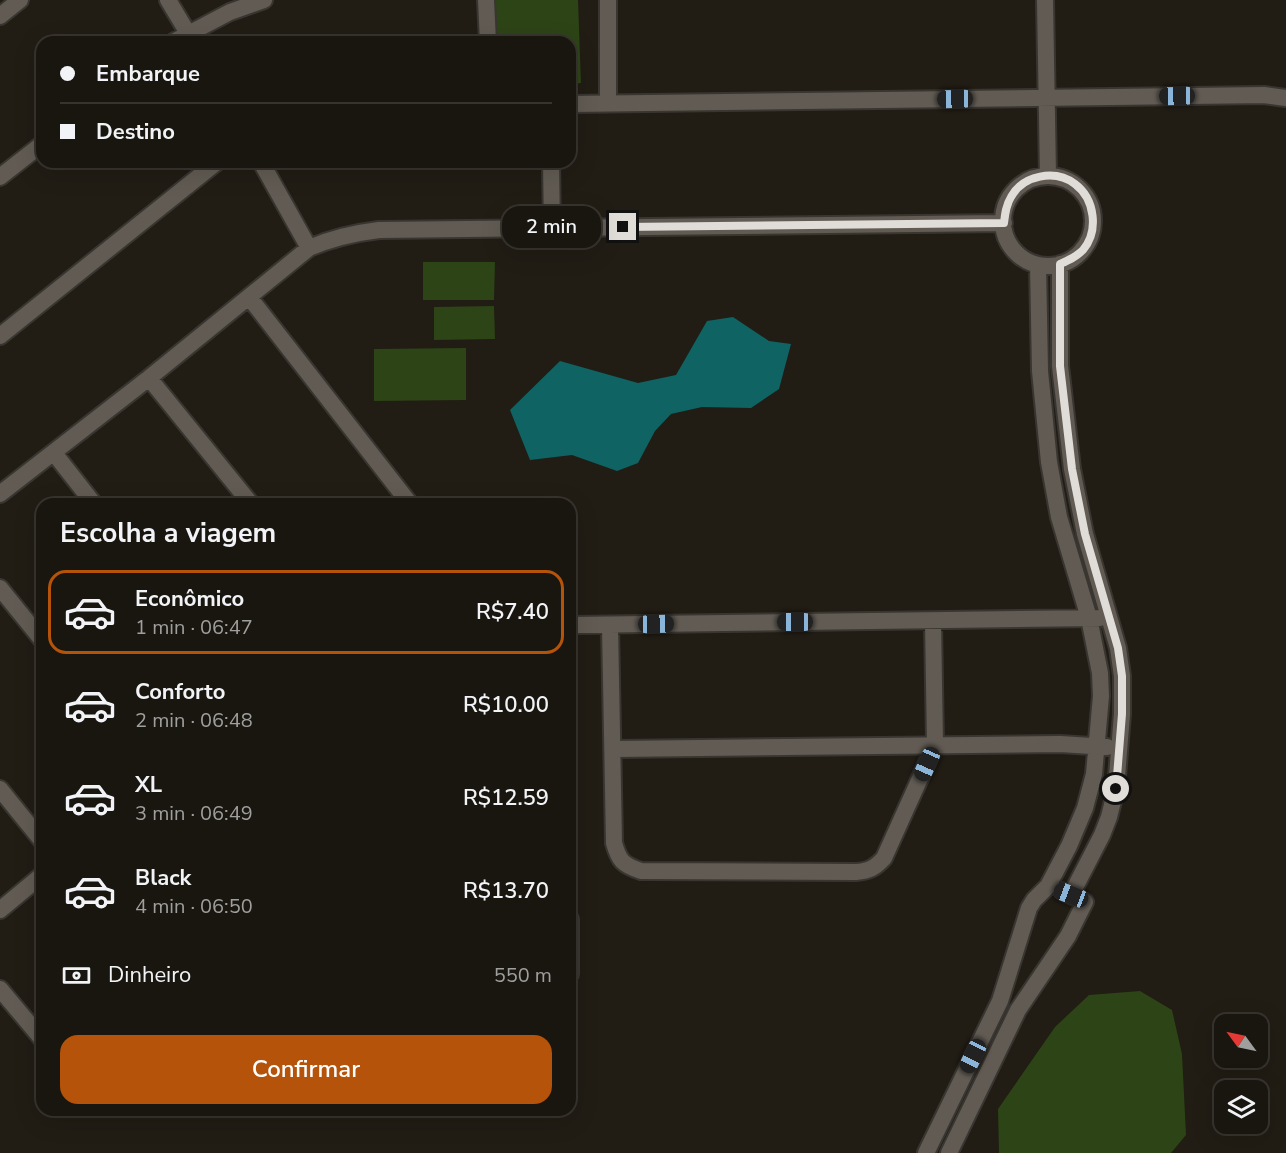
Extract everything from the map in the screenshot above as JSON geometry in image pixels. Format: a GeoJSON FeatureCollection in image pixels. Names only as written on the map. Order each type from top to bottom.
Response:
{"type":"FeatureCollection","features":[{"type":"Feature","properties":{"kind":"street"},"geometry":{"type":"LineString","coordinates":[[0,16],[20,0]]}},
{"type":"Feature","properties":{"kind":"street"},"geometry":{"type":"LineString","coordinates":[[168,0],[190,36]]}},
{"type":"Feature","properties":{"kind":"street"},"geometry":{"type":"LineString","coordinates":[[193,36],[230,12],[264,0]]}},
{"type":"Feature","properties":{"kind":"street"},"geometry":{"type":"LineString","coordinates":[[486,0],[488,36]]}},
{"type":"Feature","properties":{"kind":"street"},"geometry":{"type":"LineString","coordinates":[[608,0],[608,103]]}},
{"type":"Feature","properties":{"kind":"street"},"geometry":{"type":"LineString","coordinates":[[1045,0],[1048,176]]}},
{"type":"Feature","properties":{"kind":"street"},"geometry":{"type":"LineString","coordinates":[[576,104],[1264,95],[1286,98]]}},
{"type":"Feature","properties":{"kind":"street"},"geometry":{"type":"LineString","coordinates":[[0,177],[36,149]]}},
{"type":"Feature","properties":{"kind":"street"},"geometry":{"type":"LineString","coordinates":[[0,336],[210,168]]}},
{"type":"Feature","properties":{"kind":"street"},"geometry":{"type":"LineString","coordinates":[[264,168],[309,248]]}},
{"type":"Feature","properties":{"kind":"street"},"geometry":{"type":"LineString","coordinates":[[551,168],[552,228]]}},
{"type":"Feature","properties":{"kind":"street"},"geometry":{"type":"LineString","coordinates":[[1048,176],[1062,178],[1075,184],[1085,194],[1093,214],[1091,236],[1084,248],[1073,258],[1060,264],[1038,265],[1024,259],[1014,250],[1006,237],[1005,209],[1011,196],[1021,185],[1033,178],[1048,176]]}},
{"type":"Feature","properties":{"kind":"street"},"geometry":{"type":"LineString","coordinates":[[2,488],[54,453],[309,248],[340,237],[379,230],[1004,223]]}},
{"type":"Feature","properties":{"kind":"street"},"geometry":{"type":"LineString","coordinates":[[1060,264],[1060,366],[1072,469],[1085,534],[1118,648],[1122,676],[1122,714],[1116,789],[1109,817],[1092,858],[1071,895]]}},
{"type":"Feature","properties":{"kind":"street"},"geometry":{"type":"LineString","coordinates":[[926,1153],[1000,1001],[1029,908],[1041,891],[1048,886],[1069,846],[1085,808],[1094,774],[1101,696],[1100,672],[1089,618],[1059,518],[1049,462],[1040,371],[1038,265]]}},
{"type":"Feature","properties":{"kind":"street"},"geometry":{"type":"LineString","coordinates":[[249,297],[405,498]]}},
{"type":"Feature","properties":{"kind":"street"},"geometry":{"type":"LineString","coordinates":[[149,378],[246,498]]}},
{"type":"Feature","properties":{"kind":"street"},"geometry":{"type":"LineString","coordinates":[[54,453],[89,498]]}},
{"type":"Feature","properties":{"kind":"street"},"geometry":{"type":"LineString","coordinates":[[0,588],[36,633]]}},
{"type":"Feature","properties":{"kind":"street"},"geometry":{"type":"LineString","coordinates":[[576,625],[1110,617]]}},
{"type":"Feature","properties":{"kind":"street"},"geometry":{"type":"LineString","coordinates":[[610,625],[614,843],[618,857],[628,866],[641,871],[856,872],[876,867],[884,858],[935,745],[933,621]]}},
{"type":"Feature","properties":{"kind":"street"},"geometry":{"type":"LineString","coordinates":[[614,749],[1060,744],[1120,748]]}},
{"type":"Feature","properties":{"kind":"street"},"geometry":{"type":"LineString","coordinates":[[0,789],[36,834]]}},
{"type":"Feature","properties":{"kind":"street"},"geometry":{"type":"LineString","coordinates":[[0,910],[36,880]]}},
{"type":"Feature","properties":{"kind":"street"},"geometry":{"type":"LineString","coordinates":[[949,1153],[1018,1010],[1068,936],[1084,903],[1048,886]]}},
{"type":"Feature","properties":{"kind":"street"},"geometry":{"type":"LineString","coordinates":[[0,989],[36,1032]]}},
{"type":"Feature","properties":{"kind":"street"},"geometry":{"type":"LineString","coordinates":[[1000,1001],[1018,1010]]}},
{"type":"Feature","properties":{"kind":"green space"},"geometry":{"type":"Polygon","coordinates":[[[493,0],[578,0],[581,83],[576,83],[576,36],[494,36],[493,0]]]}},
{"type":"Feature","properties":{"kind":"green space"},"geometry":{"type":"Polygon","coordinates":[[[423,262],[495,262],[494,300],[423,300],[423,262]]]}},
{"type":"Feature","properties":{"kind":"green space"},"geometry":{"type":"Polygon","coordinates":[[[494,306],[495,339],[434,340],[434,307],[494,306]]]}},
{"type":"Feature","properties":{"kind":"green space"},"geometry":{"type":"Polygon","coordinates":[[[466,348],[466,400],[374,401],[374,349],[466,348]]]}},
{"type":"Feature","properties":{"kind":"green space"},"geometry":{"type":"Polygon","coordinates":[[[1140,991],[1172,1010],[1182,1054],[1186,1135],[1171,1153],[999,1153],[998,1109],[1055,1027],[1089,995],[1140,991]]]}},
{"type":"Feature","properties":{"kind":"water"},"geometry":{"type":"Polygon","coordinates":[[[733,317],[769,341],[791,344],[779,389],[751,408],[702,407],[671,414],[655,431],[638,463],[617,471],[572,455],[530,460],[510,410],[560,361],[638,383],[676,375],[707,321],[733,317]]]}},
{"type":"Feature","properties":{"kind":"route"},"geometry":{"type":"LineString","coordinates":[[623,227],[1004,223],[1005,209],[1011,196],[1021,185],[1033,178],[1048,176],[1062,178],[1075,184],[1085,194],[1092,207],[1094,222],[1091,236],[1084,248],[1073,258],[1060,264],[1060,366],[1072,469],[1085,534],[1110,617],[1122,676],[1122,714],[1116,789]]}}]}
